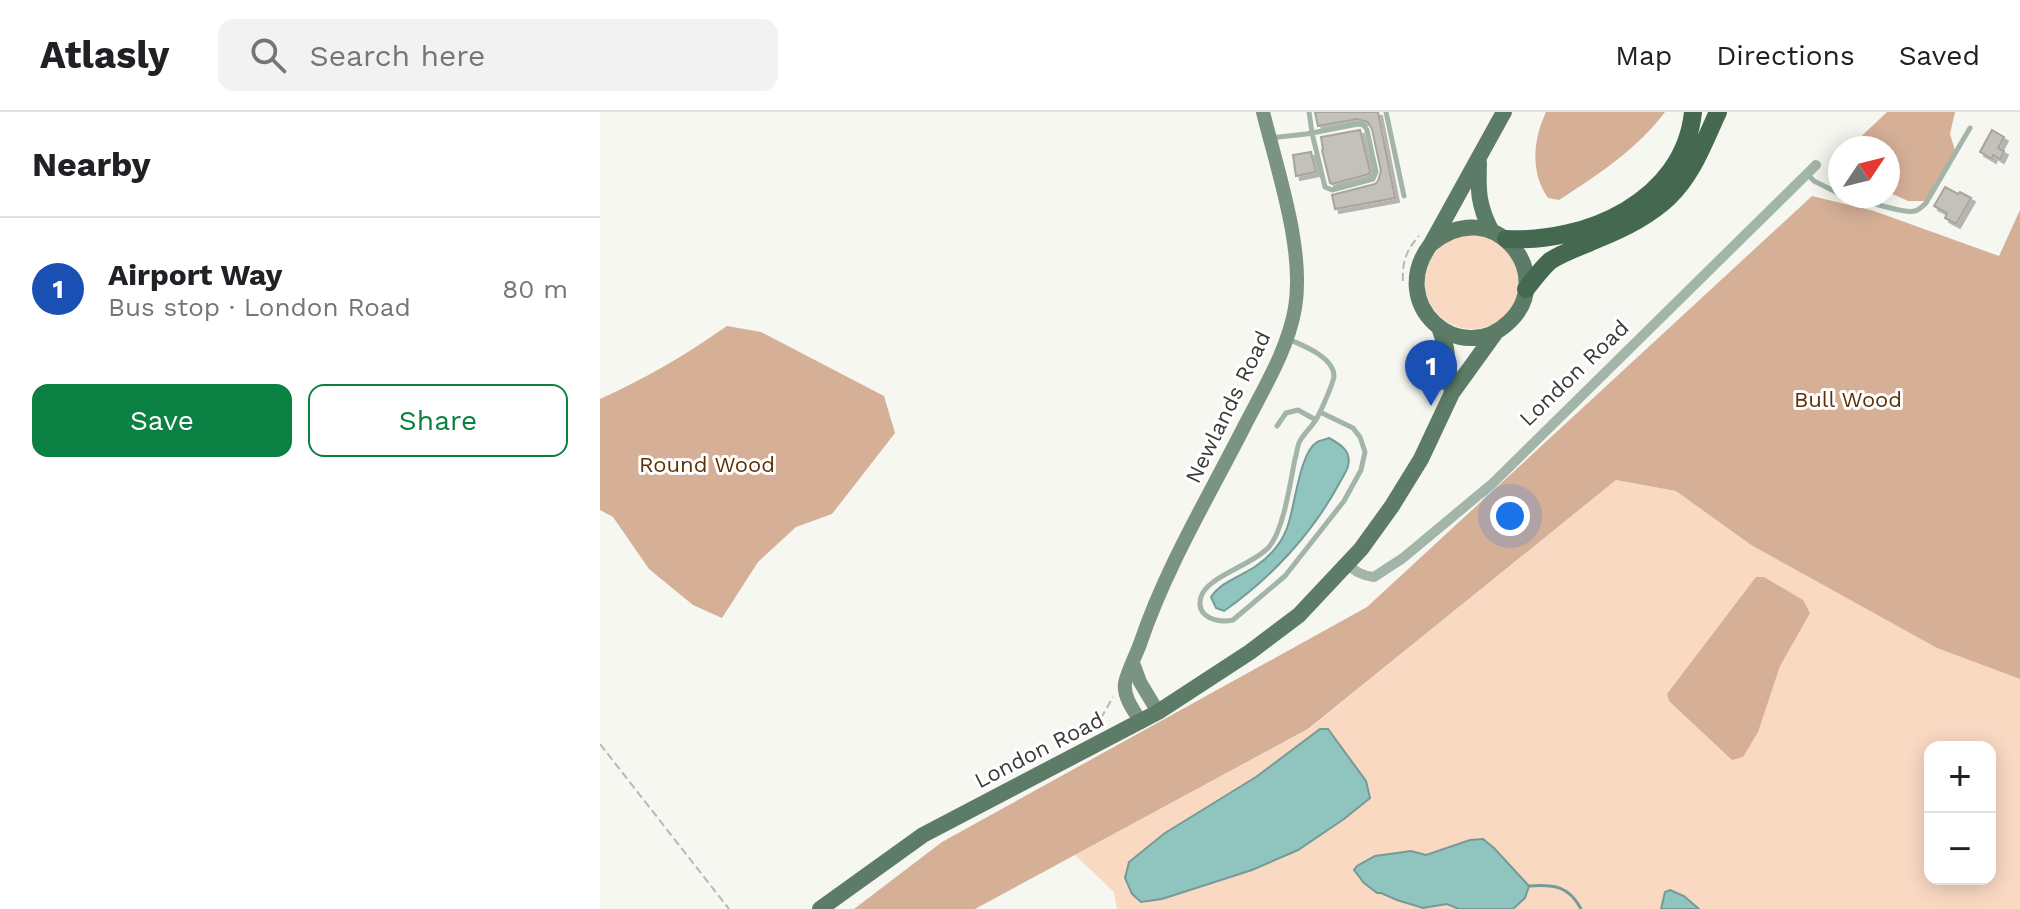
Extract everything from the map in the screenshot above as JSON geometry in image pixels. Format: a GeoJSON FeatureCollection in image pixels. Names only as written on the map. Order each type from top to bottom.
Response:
{"type":"FeatureCollection","features":[{"type":"Feature","properties":{"kind":"highway"},"geometry":{"type":"LineString","coordinates":[[1498,235],[1530,240],[1556,237],[1618,216],[1644,199],[1676,166],[1688,142],[1693,112]]}},
{"type":"Feature","properties":{"kind":"highway"},"geometry":{"type":"LineString","coordinates":[[1526,289],[1549,262],[1616,232],[1669,197],[1700,152],[1718,112]]}},
{"type":"Feature","properties":{"kind":"main road"},"geometry":{"type":"LineString","coordinates":[[1479,159],[1478,195],[1483,215],[1498,235],[1518,253],[1525,270],[1526,289],[1516,314],[1507,324],[1481,337],[1467,337],[1439,327],[1421,307],[1415,280],[1417,267],[1504,112]]}},
{"type":"Feature","properties":{"kind":"main road"},"geometry":{"type":"LineString","coordinates":[[1431,244],[1441,235],[1465,227],[1478,227],[1498,235]]}},
{"type":"Feature","properties":{"kind":"main road"},"geometry":{"type":"LineString","coordinates":[[1439,327],[1449,361],[1452,393]]}},
{"type":"Feature","properties":{"kind":"main road","name":"London Road"},"geometry":{"type":"LineString","coordinates":[[820,909],[923,835],[1141,722],[1274,635],[1299,615],[1369,538],[1421,459],[1452,393],[1496,332]]}},
{"type":"Feature","properties":{"kind":"street","name":"Newlands Road"},"geometry":{"type":"LineString","coordinates":[[1125,684],[1175,561],[1265,388],[1287,338],[1295,308],[1296,256],[1263,112]]}},
{"type":"Feature","properties":{"kind":"street","name":"London Road"},"geometry":{"type":"LineString","coordinates":[[1347,564],[1357,573],[1374,577],[1437,531],[1493,483],[1816,165]]}},
{"type":"Feature","properties":{"kind":"street"},"geometry":{"type":"LineString","coordinates":[[1133,663],[1158,712]]}},
{"type":"Feature","properties":{"kind":"street"},"geometry":{"type":"LineString","coordinates":[[1125,684],[1128,700],[1141,722]]}},
{"type":"Feature","properties":{"kind":"lane"},"geometry":{"type":"LineString","coordinates":[[1269,138],[1312,133],[1358,124],[1365,126],[1376,172],[1373,179],[1328,189],[1322,180],[1312,133],[1309,112]]}},
{"type":"Feature","properties":{"kind":"lane"},"geometry":{"type":"LineString","coordinates":[[1386,112],[1404,196]]}},
{"type":"Feature","properties":{"kind":"lane"},"geometry":{"type":"LineString","coordinates":[[1894,208],[1914,211],[1926,203],[1970,128]]}},
{"type":"Feature","properties":{"kind":"lane"},"geometry":{"type":"LineString","coordinates":[[1807,174],[1828,188]]}},
{"type":"Feature","properties":{"kind":"lane"},"geometry":{"type":"LineString","coordinates":[[1287,338],[1320,354],[1330,365],[1334,376],[1316,420],[1299,442],[1278,531],[1271,545],[1257,558],[1208,585],[1201,596],[1200,607],[1205,616],[1223,622],[1233,620],[1285,576],[1344,501],[1361,470],[1365,452],[1353,428],[1320,412]]}},
{"type":"Feature","properties":{"kind":"lane"},"geometry":{"type":"LineString","coordinates":[[1277,426],[1286,413],[1298,410],[1316,420]]}},
{"type":"Feature","properties":{"kind":"path"},"geometry":{"type":"LineString","coordinates":[[1090,734],[1125,684]]}},
{"type":"Feature","properties":{"kind":"path"},"geometry":{"type":"LineString","coordinates":[[600,744],[729,909]]}},
{"type":"Feature","properties":{"kind":"shaded area"},"geometry":{"type":"Polygon","coordinates":[[[1463,235],[1481,235],[1506,248],[1516,264],[1519,282],[1516,300],[1506,316],[1481,329],[1463,329],[1438,316],[1425,291],[1425,273],[1438,248],[1463,235]]]}},
{"type":"Feature","properties":{"kind":"shaded area"},"geometry":{"type":"Polygon","coordinates":[[[1616,480],[1676,491],[1751,545],[1937,648],[2020,679],[2020,909],[1117,909],[1114,892],[1075,855],[1309,729],[1616,480]]]}},
{"type":"Feature","properties":{"kind":"green space"},"geometry":{"type":"Polygon","coordinates":[[[1546,112],[1665,112],[1629,150],[1559,200],[1548,198],[1536,167],[1538,134],[1546,112]]]}},
{"type":"Feature","properties":{"kind":"green space"},"geometry":{"type":"Polygon","coordinates":[[[1887,112],[1955,112],[1950,134],[1955,150],[1928,201],[1908,201],[1900,197],[1900,136],[1862,136],[1887,112]]]}},
{"type":"Feature","properties":{"kind":"green space","name":"Bull Wood"},"geometry":{"type":"Polygon","coordinates":[[[1812,196],[1828,200],[1828,208],[1874,211],[1999,256],[2020,210],[2020,679],[1937,648],[1751,545],[1676,491],[1616,480],[1308,729],[975,909],[854,909],[942,842],[1367,607],[1812,196]]]}},
{"type":"Feature","properties":{"kind":"green space","name":"Round Wood"},"geometry":{"type":"Polygon","coordinates":[[[727,326],[761,332],[884,396],[895,433],[832,514],[796,527],[758,562],[722,618],[693,605],[649,569],[613,517],[600,510],[600,399],[665,366],[727,326]]]}},
{"type":"Feature","properties":{"kind":"green space"},"geometry":{"type":"Polygon","coordinates":[[[1756,577],[1764,577],[1803,600],[1810,613],[1780,666],[1758,732],[1743,757],[1732,760],[1669,701],[1667,694],[1756,577]]]}},
{"type":"Feature","properties":{"kind":"water"},"geometry":{"type":"Polygon","coordinates":[[[1329,438],[1344,449],[1349,461],[1329,501],[1304,537],[1274,569],[1224,611],[1216,608],[1211,597],[1215,592],[1261,562],[1278,545],[1290,519],[1306,457],[1317,442],[1329,438]]]}},
{"type":"Feature","properties":{"kind":"water"},"geometry":{"type":"Polygon","coordinates":[[[1320,729],[1328,729],[1366,781],[1370,798],[1298,850],[1252,870],[1162,899],[1141,902],[1132,894],[1125,878],[1129,862],[1165,833],[1256,777],[1320,729]]]}},
{"type":"Feature","properties":{"kind":"water"},"geometry":{"type":"Polygon","coordinates":[[[1483,839],[1529,886],[1525,898],[1513,909],[1459,909],[1447,904],[1423,908],[1377,893],[1354,870],[1375,856],[1411,851],[1426,855],[1470,840],[1483,839]]]}},
{"type":"Feature","properties":{"kind":"water"},"geometry":{"type":"Polygon","coordinates":[[[1670,890],[1684,896],[1699,909],[1661,909],[1665,892],[1670,890]]]}},
{"type":"Feature","properties":{"kind":"building"},"geometry":{"type":"Polygon","coordinates":[[[1315,112],[1378,112],[1395,198],[1335,209],[1332,195],[1375,184],[1381,171],[1368,122],[1357,119],[1318,126],[1315,112]]]}},
{"type":"Feature","properties":{"kind":"building"},"geometry":{"type":"Polygon","coordinates":[[[1360,130],[1369,174],[1330,183],[1321,137],[1360,130]]]}},
{"type":"Feature","properties":{"kind":"building"},"geometry":{"type":"Polygon","coordinates":[[[1992,130],[2004,137],[1998,148],[2004,151],[2000,159],[1993,155],[1992,159],[1980,152],[1992,130]]]}},
{"type":"Feature","properties":{"kind":"building"},"geometry":{"type":"Polygon","coordinates":[[[1311,152],[1316,172],[1296,176],[1293,155],[1311,152]]]}},
{"type":"Feature","properties":{"kind":"building"},"geometry":{"type":"Polygon","coordinates":[[[1945,187],[1971,198],[1956,224],[1945,218],[1947,213],[1934,206],[1945,187]]]}},
{"type":"Feature","properties":{"kind":"waterway"},"geometry":{"type":"LineString","coordinates":[[1529,886],[1560,888],[1571,895],[1581,909]]}},
{"type":"Feature","properties":{"kind":"place","name":"Airport Way"},"geometry":{"type":"Point","coordinates":[1431,406]}}]}
